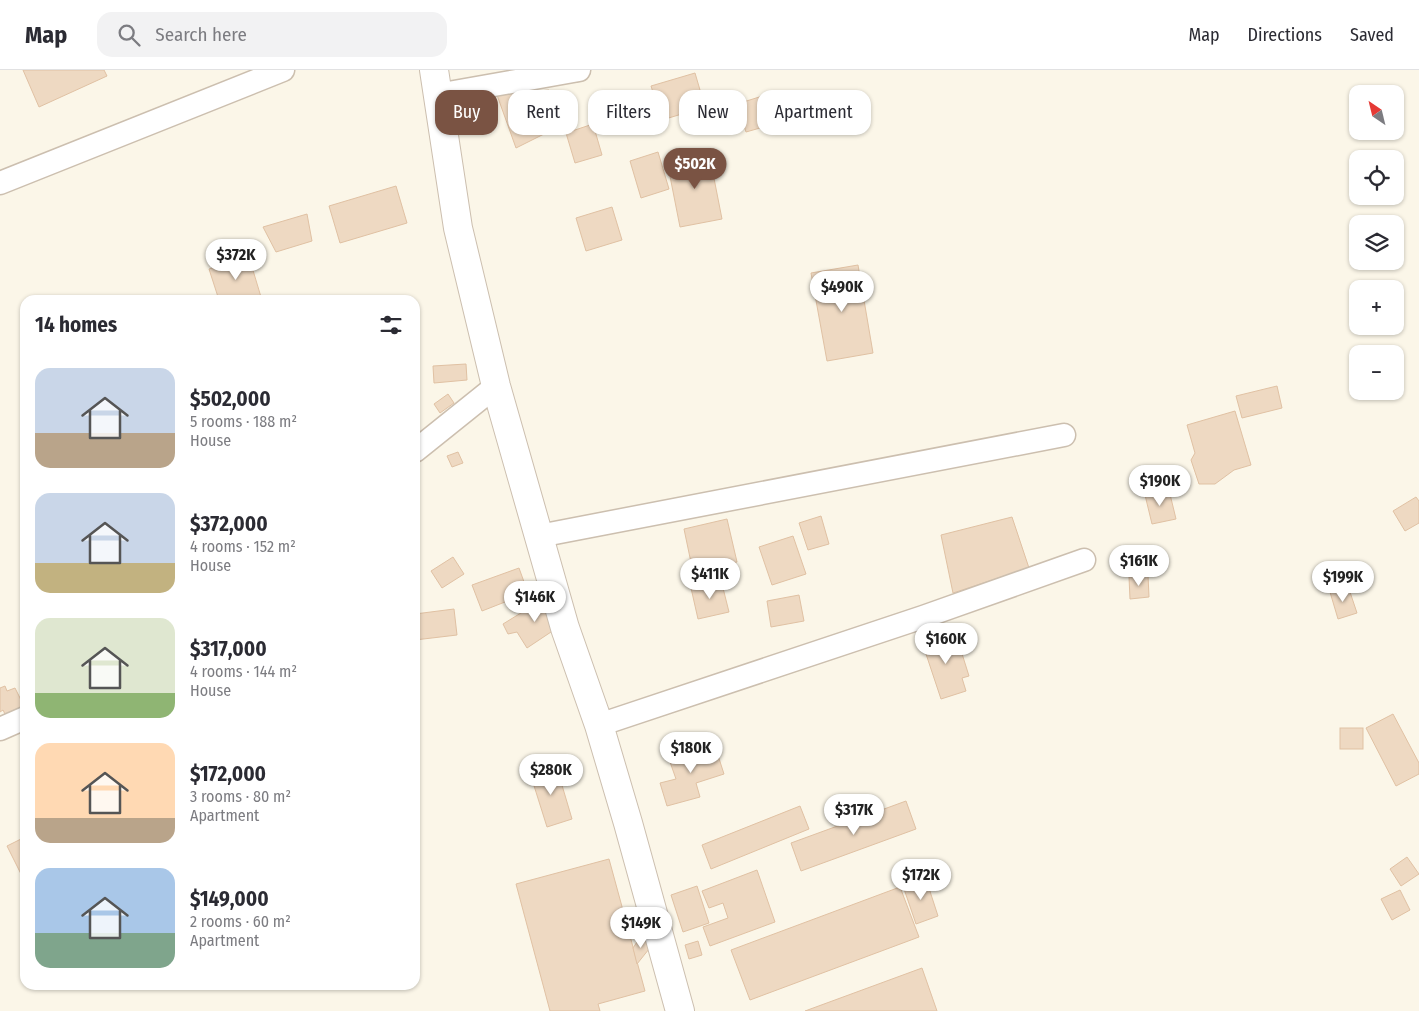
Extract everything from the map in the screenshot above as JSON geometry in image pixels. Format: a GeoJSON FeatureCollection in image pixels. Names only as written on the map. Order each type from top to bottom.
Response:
{"type":"FeatureCollection","features":[{"type":"Feature","properties":{"kind":"street"},"geometry":{"type":"LineString","coordinates":[[0,183],[283,70]]}},
{"type":"Feature","properties":{"kind":"street"},"geometry":{"type":"LineString","coordinates":[[579,70],[435,82],[458,228],[496,386],[565,628],[600,725],[680,1011]]}},
{"type":"Feature","properties":{"kind":"street"},"geometry":{"type":"LineString","coordinates":[[420,448],[496,386]]}},
{"type":"Feature","properties":{"kind":"street"},"geometry":{"type":"LineString","coordinates":[[540,536],[1064,435]]}},
{"type":"Feature","properties":{"kind":"street"},"geometry":{"type":"LineString","coordinates":[[600,725],[914,620],[1084,560]]}},
{"type":"Feature","properties":{"kind":"street"},"geometry":{"type":"LineString","coordinates":[[0,729],[20,720]]}},
{"type":"Feature","properties":{"kind":"building"},"geometry":{"type":"Polygon","coordinates":[[[23,70],[104,70],[107,76],[39,107],[23,70]]]}},
{"type":"Feature","properties":{"kind":"building"},"geometry":{"type":"Polygon","coordinates":[[[695,73],[700,90],[679,90],[679,115],[669,118],[669,90],[652,90],[651,86],[695,73]]]}},
{"type":"Feature","properties":{"kind":"building"},"geometry":{"type":"Polygon","coordinates":[[[508,94],[508,126],[498,98],[498,95],[508,94]]]}},
{"type":"Feature","properties":{"kind":"building"},"geometry":{"type":"Polygon","coordinates":[[[757,98],[757,129],[747,132],[747,101],[757,98]]]}},
{"type":"Feature","properties":{"kind":"building"},"geometry":{"type":"Polygon","coordinates":[[[588,126],[588,135],[596,135],[602,155],[575,163],[567,135],[578,135],[578,129],[588,126]]]}},
{"type":"Feature","properties":{"kind":"building"},"geometry":{"type":"Polygon","coordinates":[[[511,135],[542,135],[516,148],[511,135]]]}},
{"type":"Feature","properties":{"kind":"building"},"geometry":{"type":"Polygon","coordinates":[[[658,152],[669,189],[641,198],[630,161],[658,152]]]}},
{"type":"Feature","properties":{"kind":"building"},"geometry":{"type":"Polygon","coordinates":[[[709,153],[722,219],[680,227],[667,161],[709,153]]]}},
{"type":"Feature","properties":{"kind":"building"},"geometry":{"type":"Polygon","coordinates":[[[396,186],[407,223],[340,243],[329,206],[396,186]]]}},
{"type":"Feature","properties":{"kind":"building"},"geometry":{"type":"Polygon","coordinates":[[[612,207],[622,240],[586,251],[576,218],[612,207]]]}},
{"type":"Feature","properties":{"kind":"building"},"geometry":{"type":"Polygon","coordinates":[[[307,214],[312,241],[276,252],[263,227],[307,214]]]}},
{"type":"Feature","properties":{"kind":"building"},"geometry":{"type":"Polygon","coordinates":[[[249,257],[260,295],[217,295],[209,269],[249,257]]]}},
{"type":"Feature","properties":{"kind":"building"},"geometry":{"type":"Polygon","coordinates":[[[858,265],[873,353],[827,361],[811,273],[858,265]]]}},
{"type":"Feature","properties":{"kind":"building"},"geometry":{"type":"Polygon","coordinates":[[[466,364],[467,380],[434,383],[433,366],[466,364]]]}},
{"type":"Feature","properties":{"kind":"building"},"geometry":{"type":"Polygon","coordinates":[[[1277,386],[1282,408],[1242,418],[1236,396],[1277,386]]]}},
{"type":"Feature","properties":{"kind":"building"},"geometry":{"type":"Polygon","coordinates":[[[448,394],[454,403],[440,413],[434,404],[448,394]]]}},
{"type":"Feature","properties":{"kind":"building"},"geometry":{"type":"Polygon","coordinates":[[[1235,411],[1251,465],[1234,470],[1215,484],[1199,484],[1191,460],[1195,453],[1187,425],[1235,411]]]}},
{"type":"Feature","properties":{"kind":"building"},"geometry":{"type":"Polygon","coordinates":[[[458,452],[463,463],[452,467],[447,456],[458,452]]]}},
{"type":"Feature","properties":{"kind":"building"},"geometry":{"type":"Polygon","coordinates":[[[1169,490],[1176,519],[1152,524],[1145,495],[1169,490]]]}},
{"type":"Feature","properties":{"kind":"building"},"geometry":{"type":"Polygon","coordinates":[[[1416,497],[1419,501],[1419,523],[1405,531],[1393,511],[1416,497]]]}},
{"type":"Feature","properties":{"kind":"building"},"geometry":{"type":"Polygon","coordinates":[[[821,516],[829,544],[808,550],[799,523],[821,516]]]}},
{"type":"Feature","properties":{"kind":"building"},"geometry":{"type":"Polygon","coordinates":[[[1012,517],[1029,568],[953,593],[941,535],[1012,517]]]}},
{"type":"Feature","properties":{"kind":"building"},"geometry":{"type":"Polygon","coordinates":[[[727,519],[737,562],[693,572],[684,529],[727,519]]]}},
{"type":"Feature","properties":{"kind":"building"},"geometry":{"type":"Polygon","coordinates":[[[793,536],[806,574],[772,585],[759,547],[793,536]]]}},
{"type":"Feature","properties":{"kind":"building"},"geometry":{"type":"Polygon","coordinates":[[[453,557],[464,574],[442,588],[431,571],[453,557]]]}},
{"type":"Feature","properties":{"kind":"building"},"geometry":{"type":"Polygon","coordinates":[[[519,568],[528,593],[482,611],[472,585],[519,568]]]}},
{"type":"Feature","properties":{"kind":"building"},"geometry":{"type":"Polygon","coordinates":[[[1148,575],[1149,597],[1130,599],[1129,577],[1148,575]]]}},
{"type":"Feature","properties":{"kind":"building"},"geometry":{"type":"Polygon","coordinates":[[[721,580],[729,612],[698,619],[691,588],[721,580]]]}},
{"type":"Feature","properties":{"kind":"building"},"geometry":{"type":"Polygon","coordinates":[[[1348,586],[1357,613],[1338,619],[1330,592],[1348,586]]]}},
{"type":"Feature","properties":{"kind":"building"},"geometry":{"type":"Polygon","coordinates":[[[799,595],[804,621],[771,627],[767,601],[799,595]]]}},
{"type":"Feature","properties":{"kind":"building"},"geometry":{"type":"Polygon","coordinates":[[[547,597],[563,624],[527,648],[517,632],[508,634],[503,624],[547,597]]]}},
{"type":"Feature","properties":{"kind":"building"},"geometry":{"type":"Polygon","coordinates":[[[454,609],[457,635],[420,639],[420,613],[454,609]]]}},
{"type":"Feature","properties":{"kind":"building"},"geometry":{"type":"Polygon","coordinates":[[[947,634],[950,644],[958,641],[969,676],[962,678],[966,691],[941,699],[922,642],[947,634]]]}},
{"type":"Feature","properties":{"kind":"building"},"geometry":{"type":"Polygon","coordinates":[[[5,686],[7,691],[15,688],[20,698],[20,711],[7,718],[3,710],[0,712],[0,688],[5,686]]]}},
{"type":"Feature","properties":{"kind":"building"},"geometry":{"type":"Polygon","coordinates":[[[1393,714],[1419,763],[1419,774],[1396,786],[1366,728],[1393,714]]]}},
{"type":"Feature","properties":{"kind":"building"},"geometry":{"type":"Polygon","coordinates":[[[1340,728],[1363,728],[1363,749],[1340,749],[1340,728]]]}},
{"type":"Feature","properties":{"kind":"building"},"geometry":{"type":"Polygon","coordinates":[[[714,743],[724,774],[696,783],[700,797],[667,806],[660,783],[676,779],[669,759],[714,743]]]}},
{"type":"Feature","properties":{"kind":"building"},"geometry":{"type":"Polygon","coordinates":[[[556,765],[572,819],[547,827],[530,773],[556,765]]]}},
{"type":"Feature","properties":{"kind":"building"},"geometry":{"type":"Polygon","coordinates":[[[906,801],[916,829],[801,871],[791,843],[906,801]]]}},
{"type":"Feature","properties":{"kind":"building"},"geometry":{"type":"Polygon","coordinates":[[[800,806],[809,829],[711,869],[702,845],[800,806]]]}},
{"type":"Feature","properties":{"kind":"building"},"geometry":{"type":"Polygon","coordinates":[[[20,840],[20,872],[7,846],[20,840]]]}},
{"type":"Feature","properties":{"kind":"building"},"geometry":{"type":"Polygon","coordinates":[[[1407,857],[1419,874],[1401,886],[1390,869],[1407,857]]]}},
{"type":"Feature","properties":{"kind":"building"},"geometry":{"type":"Polygon","coordinates":[[[609,859],[645,991],[598,1004],[600,1011],[550,1011],[516,884],[609,859]]]}},
{"type":"Feature","properties":{"kind":"building"},"geometry":{"type":"Polygon","coordinates":[[[757,870],[775,922],[710,946],[703,927],[728,918],[723,903],[709,908],[702,891],[757,870]]]}},
{"type":"Feature","properties":{"kind":"building"},"geometry":{"type":"Polygon","coordinates":[[[926,879],[938,916],[916,924],[903,886],[926,879]]]}},
{"type":"Feature","properties":{"kind":"building"},"geometry":{"type":"Polygon","coordinates":[[[697,886],[709,923],[683,932],[671,895],[697,886]]]}},
{"type":"Feature","properties":{"kind":"building"},"geometry":{"type":"Polygon","coordinates":[[[900,887],[919,937],[750,1000],[731,950],[900,887]]]}},
{"type":"Feature","properties":{"kind":"building"},"geometry":{"type":"Polygon","coordinates":[[[1400,890],[1410,910],[1392,920],[1381,899],[1400,890]]]}},
{"type":"Feature","properties":{"kind":"building"},"geometry":{"type":"Polygon","coordinates":[[[643,933],[649,949],[637,964],[633,948],[643,933]]]}},
{"type":"Feature","properties":{"kind":"building"},"geometry":{"type":"Polygon","coordinates":[[[698,941],[702,955],[689,959],[685,945],[698,941]]]}},
{"type":"Feature","properties":{"kind":"building"},"geometry":{"type":"Polygon","coordinates":[[[922,968],[937,1011],[805,1011],[922,968]]]}}]}
